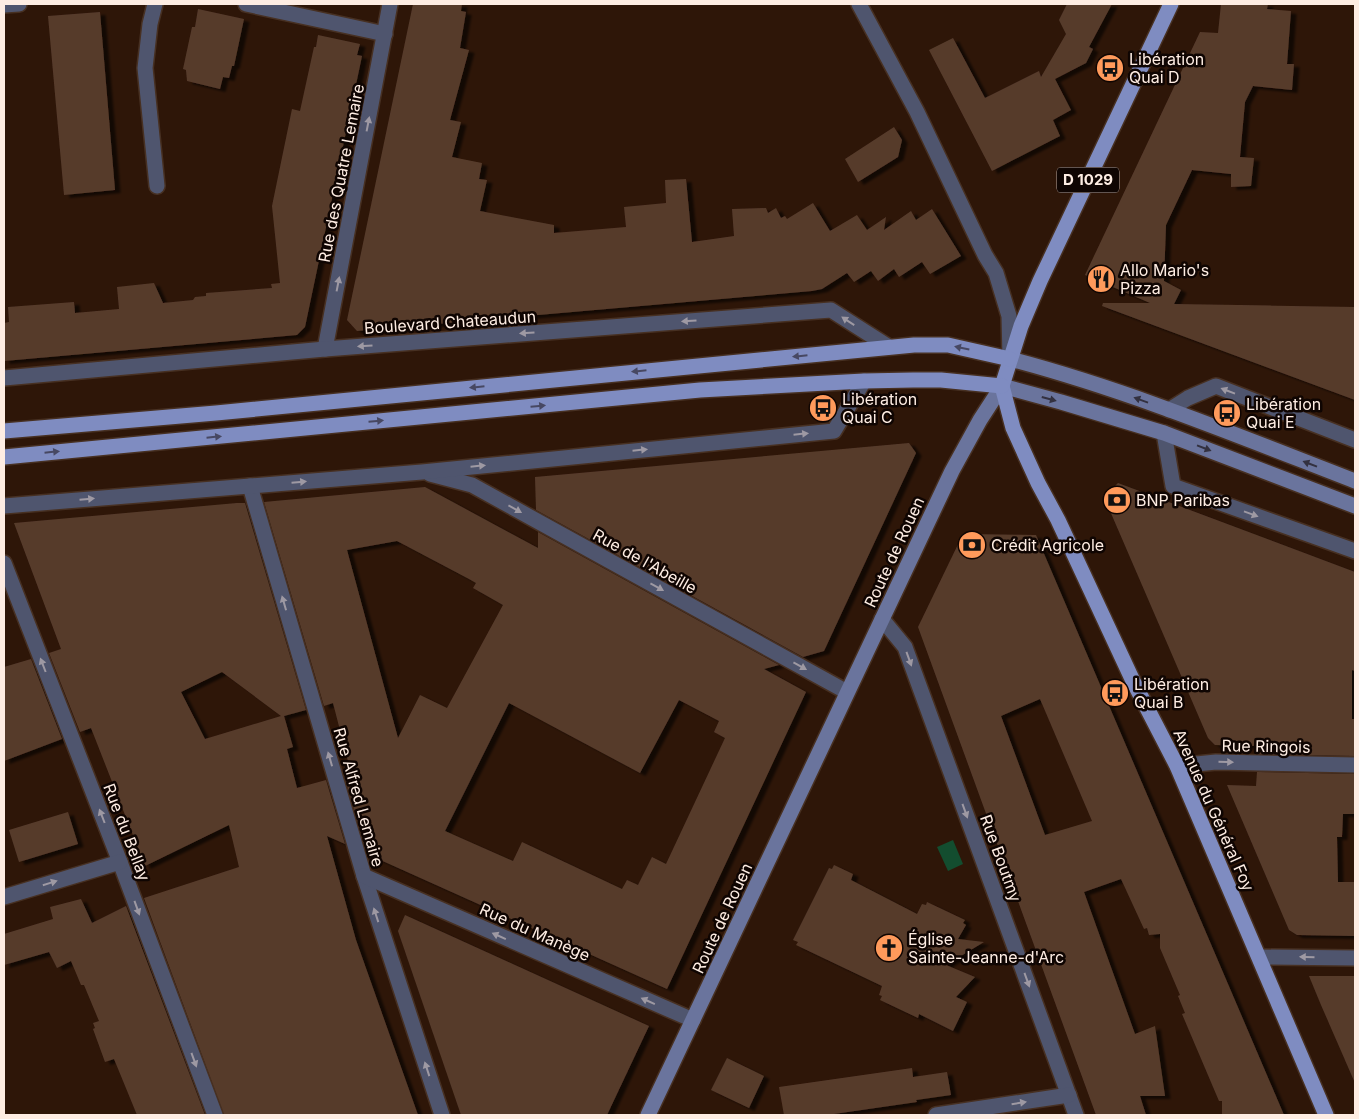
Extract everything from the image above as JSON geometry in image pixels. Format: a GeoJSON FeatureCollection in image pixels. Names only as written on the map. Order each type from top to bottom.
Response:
{"type":"FeatureCollection","features":[{"type":"Feature","properties":{"kind":"main road","name":"Route de Rouen"},"geometry":{"type":"LineString","coordinates":[[648,1115],[952,472],[980,420],[1002,386],[1010,359],[1040,281],[1171,4]]}},
{"type":"Feature","properties":{"kind":"main road"},"geometry":{"type":"LineString","coordinates":[[4,431],[216,413],[889,347],[948,345],[1068,374],[1170,410],[1355,481]]}},
{"type":"Feature","properties":{"kind":"main road"},"geometry":{"type":"LineString","coordinates":[[4,457],[700,390],[864,381],[941,380],[1002,386],[1164,433],[1355,506]]}},
{"type":"Feature","properties":{"kind":"main road","name":"Avenue du Général Foy"},"geometry":{"type":"LineString","coordinates":[[1002,386],[1013,428],[1031,469],[1058,520],[1133,681],[1177,766],[1326,1115]]}},
{"type":"Feature","properties":{"kind":"street"},"geometry":{"type":"LineString","coordinates":[[4,5],[19,4]]}},
{"type":"Feature","properties":{"kind":"street"},"geometry":{"type":"LineString","coordinates":[[155,4],[150,24],[145,68],[157,186]]}},
{"type":"Feature","properties":{"kind":"street"},"geometry":{"type":"LineString","coordinates":[[246,4],[385,34]]}},
{"type":"Feature","properties":{"kind":"street","name":"Rue des Quatre Lemaire"},"geometry":{"type":"LineString","coordinates":[[325,349],[390,4]]}},
{"type":"Feature","properties":{"kind":"street"},"geometry":{"type":"LineString","coordinates":[[859,4],[916,112],[985,255],[996,273],[1009,316],[1010,359]]}},
{"type":"Feature","properties":{"kind":"street","name":"Boulevard Chateaudun"},"geometry":{"type":"LineString","coordinates":[[4,378],[325,349],[831,310],[889,347]]}},
{"type":"Feature","properties":{"kind":"street"},"geometry":{"type":"LineString","coordinates":[[4,506],[422,472],[834,431],[864,381]]}},
{"type":"Feature","properties":{"kind":"street"},"geometry":{"type":"LineString","coordinates":[[1170,410],[1188,398],[1216,386],[1355,440]]}},
{"type":"Feature","properties":{"kind":"street"},"geometry":{"type":"LineString","coordinates":[[1164,433],[1173,486],[1355,552]]}},
{"type":"Feature","properties":{"kind":"street","name":"Rue de l'Abeille"},"geometry":{"type":"LineString","coordinates":[[422,472],[472,485],[847,692]]}},
{"type":"Feature","properties":{"kind":"street","name":"Rue Alfred Lemaire"},"geometry":{"type":"LineString","coordinates":[[250,486],[364,876],[442,1115]]}},
{"type":"Feature","properties":{"kind":"street","name":"Rue du Bellay"},"geometry":{"type":"LineString","coordinates":[[4,563],[120,862],[215,1115]]}},
{"type":"Feature","properties":{"kind":"street","name":"Rue Boutmy"},"geometry":{"type":"LineString","coordinates":[[882,619],[904,647],[1076,1115]]}},
{"type":"Feature","properties":{"kind":"street","name":"Rue Ringois"},"geometry":{"type":"LineString","coordinates":[[1177,766],[1216,762],[1355,765]]}},
{"type":"Feature","properties":{"kind":"street"},"geometry":{"type":"LineString","coordinates":[[4,897],[120,862]]}},
{"type":"Feature","properties":{"kind":"street","name":"Rue du Manège"},"geometry":{"type":"LineString","coordinates":[[364,876],[693,1020]]}},
{"type":"Feature","properties":{"kind":"street"},"geometry":{"type":"LineString","coordinates":[[1259,957],[1355,958]]}},
{"type":"Feature","properties":{"kind":"street"},"geometry":{"type":"LineString","coordinates":[[936,1115],[1069,1095]]}},
{"type":"Feature","properties":{"kind":"green space"},"geometry":{"type":"Polygon","coordinates":[[[953,840],[963,864],[948,871],[937,847],[953,840]]]}},
{"type":"Feature","properties":{"kind":"building"},"geometry":{"type":"Polygon","coordinates":[[[413,4],[462,4],[461,11],[466,12],[460,48],[469,50],[450,120],[461,122],[452,157],[482,163],[479,179],[487,180],[480,211],[554,225],[554,233],[626,227],[624,207],[666,203],[665,180],[686,179],[692,242],[734,236],[732,209],[766,208],[768,213],[776,208],[781,218],[785,216],[787,219],[813,203],[830,231],[857,215],[867,230],[886,217],[884,230],[911,211],[916,220],[932,209],[961,256],[930,274],[922,262],[899,277],[894,269],[878,281],[871,271],[854,282],[847,273],[822,289],[812,291],[357,331],[347,320],[413,4]]]}},
{"type":"Feature","properties":{"kind":"building"},"geometry":{"type":"Polygon","coordinates":[[[1067,4],[1112,4],[1089,47],[1093,49],[1086,63],[1055,79],[1071,110],[1053,120],[1060,136],[992,171],[929,50],[953,38],[985,98],[1039,71],[1041,77],[1066,34],[1059,20],[1067,4]]]}},
{"type":"Feature","properties":{"kind":"building"},"geometry":{"type":"Polygon","coordinates":[[[1221,4],[1268,4],[1267,9],[1291,11],[1287,64],[1294,64],[1292,90],[1253,86],[1245,102],[1240,157],[1254,158],[1251,186],[1231,187],[1231,174],[1192,170],[1166,225],[1164,281],[1181,290],[1174,304],[1355,307],[1355,400],[1102,306],[1103,303],[1150,303],[1085,275],[1200,32],[1218,33],[1221,4]]]}},
{"type":"Feature","properties":{"kind":"building"},"geometry":{"type":"Polygon","coordinates":[[[198,9],[244,19],[234,66],[232,66],[229,78],[223,77],[220,89],[187,81],[186,70],[183,69],[198,9]]]}},
{"type":"Feature","properties":{"kind":"building"},"geometry":{"type":"Polygon","coordinates":[[[100,12],[115,190],[64,195],[48,16],[100,12]]]}},
{"type":"Feature","properties":{"kind":"building"},"geometry":{"type":"Polygon","coordinates":[[[318,35],[360,44],[357,55],[362,56],[305,327],[297,335],[4,361],[4,323],[9,322],[8,307],[74,302],[75,313],[119,309],[117,287],[154,283],[163,303],[193,300],[195,297],[206,296],[206,293],[272,288],[271,284],[280,283],[272,206],[292,109],[300,111],[318,35]]]}},
{"type":"Feature","properties":{"kind":"building"},"geometry":{"type":"Polygon","coordinates":[[[894,127],[902,140],[898,157],[858,182],[845,159],[894,127]]]}},
{"type":"Feature","properties":{"kind":"building"},"geometry":{"type":"Polygon","coordinates":[[[909,443],[916,453],[824,651],[803,657],[536,510],[535,477],[909,443]]]}},
{"type":"Feature","properties":{"kind":"building"},"geometry":{"type":"Polygon","coordinates":[[[1118,483],[1355,572],[1355,671],[1352,670],[1352,719],[1355,719],[1355,756],[1258,754],[1258,746],[1215,745],[1208,738],[1104,497],[1118,483]]]}},
{"type":"Feature","properties":{"kind":"building"},"geometry":{"type":"Polygon","coordinates":[[[425,487],[538,548],[538,532],[779,665],[764,669],[806,692],[667,989],[367,854],[344,775],[351,773],[333,703],[324,706],[264,502],[425,487]],[[397,541],[347,550],[398,738],[420,695],[447,708],[503,605],[473,588],[476,583],[397,541]],[[679,700],[640,773],[509,703],[445,831],[513,861],[522,842],[622,889],[627,880],[638,885],[652,857],[666,864],[725,738],[714,732],[719,721],[679,700]]]}},
{"type":"Feature","properties":{"kind":"building"},"geometry":{"type":"Polygon","coordinates":[[[245,503],[306,710],[284,716],[293,747],[287,749],[297,788],[326,780],[345,844],[327,836],[356,940],[418,1115],[224,1115],[144,898],[239,867],[229,825],[145,866],[91,728],[80,732],[49,653],[61,649],[14,523],[245,503]],[[222,672],[181,692],[205,739],[281,716],[222,672]]]}},
{"type":"Feature","properties":{"kind":"building"},"geometry":{"type":"Polygon","coordinates":[[[963,534],[1036,535],[1284,1115],[1222,1115],[1222,1101],[1219,1101],[1182,1014],[1185,1013],[1178,996],[1180,995],[1160,948],[1160,934],[1149,935],[1147,928],[1144,929],[1121,879],[1084,892],[1135,1034],[1155,1026],[1165,1096],[1140,1096],[1146,1115],[1096,1115],[918,627],[963,534]],[[1040,699],[1001,716],[1045,835],[1092,821],[1040,699]]]}},
{"type":"Feature","properties":{"kind":"building"},"geometry":{"type":"Polygon","coordinates":[[[31,659],[62,739],[4,761],[4,667],[31,659]]]}},
{"type":"Feature","properties":{"kind":"building"},"geometry":{"type":"Polygon","coordinates":[[[1257,772],[1355,774],[1355,814],[1343,814],[1342,837],[1337,837],[1338,882],[1355,882],[1355,936],[1297,935],[1289,930],[1227,785],[1256,786],[1257,772]]]}},
{"type":"Feature","properties":{"kind":"building"},"geometry":{"type":"Polygon","coordinates":[[[68,812],[78,844],[19,862],[9,830],[68,812]]]}},
{"type":"Feature","properties":{"kind":"building","name":"Église Sainte-Jeanne-d'Arc"},"geometry":{"type":"Polygon","coordinates":[[[834,865],[853,874],[851,880],[917,914],[922,904],[926,905],[927,902],[965,920],[963,923],[966,925],[958,939],[984,942],[946,965],[975,977],[956,997],[967,1002],[953,1031],[919,1014],[918,1018],[880,1000],[882,996],[879,995],[882,986],[796,945],[798,942],[793,940],[829,868],[832,869],[834,865]]]}},
{"type":"Feature","properties":{"kind":"building"},"geometry":{"type":"Polygon","coordinates":[[[81,899],[92,923],[126,906],[205,1115],[137,1115],[114,1059],[105,1062],[93,1029],[95,1028],[93,1023],[99,1021],[84,985],[81,985],[71,961],[57,968],[49,952],[4,965],[4,934],[53,919],[50,907],[81,899]]]}},
{"type":"Feature","properties":{"kind":"building"},"geometry":{"type":"Polygon","coordinates":[[[405,915],[649,1026],[607,1115],[461,1115],[398,931],[405,915]]]}},
{"type":"Feature","properties":{"kind":"building"},"geometry":{"type":"Polygon","coordinates":[[[1309,976],[1355,976],[1355,1083],[1321,1005],[1309,976]]]}},
{"type":"Feature","properties":{"kind":"building"},"geometry":{"type":"Polygon","coordinates":[[[727,1058],[764,1076],[749,1108],[711,1090],[727,1058]]]}},
{"type":"Feature","properties":{"kind":"building"},"geometry":{"type":"Polygon","coordinates":[[[912,1068],[913,1077],[947,1072],[951,1095],[827,1115],[784,1115],[779,1087],[912,1068]]]}},
{"type":"Feature","properties":{"kind":"place","name":"Libération Quai D"},"geometry":{"type":"Point","coordinates":[1110,68]}},
{"type":"Feature","properties":{"kind":"place","name":"Allo Mario's Pizza"},"geometry":{"type":"Point","coordinates":[1101,279]}},
{"type":"Feature","properties":{"kind":"place","name":"Libération Quai C"},"geometry":{"type":"Point","coordinates":[823,408]}},
{"type":"Feature","properties":{"kind":"place","name":"Libération Quai E"},"geometry":{"type":"Point","coordinates":[1227,413]}},
{"type":"Feature","properties":{"kind":"place","name":"BNP Paribas"},"geometry":{"type":"Point","coordinates":[1117,500]}},
{"type":"Feature","properties":{"kind":"place","name":"Crédit Agricole"},"geometry":{"type":"Point","coordinates":[972,545]}},
{"type":"Feature","properties":{"kind":"place","name":"Libération Quai B"},"geometry":{"type":"Point","coordinates":[1115,693]}},
{"type":"Feature","properties":{"kind":"place","name":"Église Sainte-Jeanne-d'Arc"},"geometry":{"type":"Point","coordinates":[889,948]}}]}
